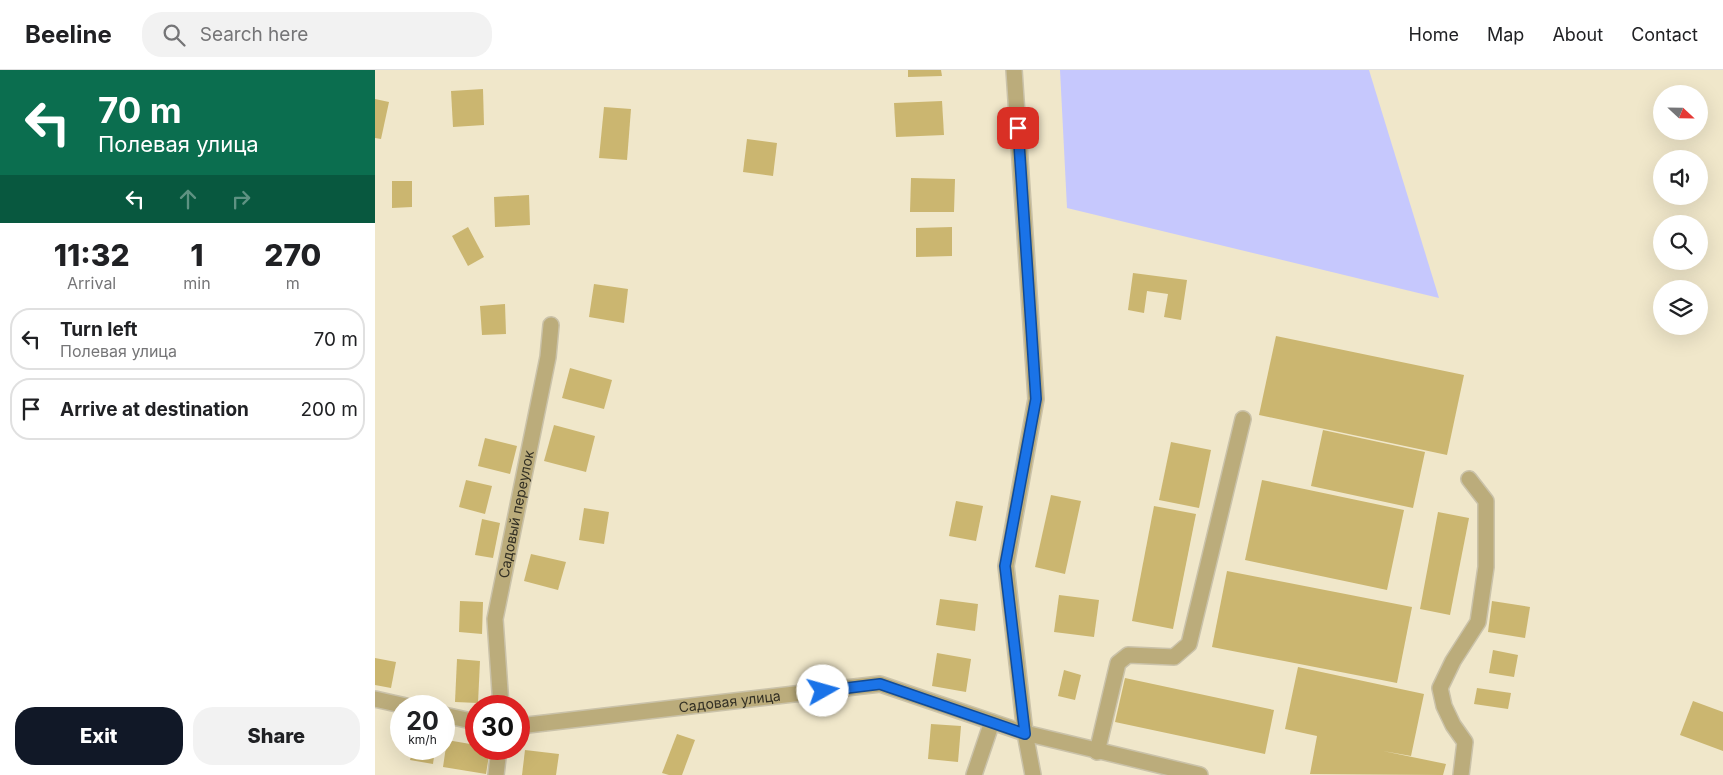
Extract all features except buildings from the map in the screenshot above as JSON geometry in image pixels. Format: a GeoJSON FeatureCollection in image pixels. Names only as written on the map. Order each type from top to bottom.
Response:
{"type":"FeatureCollection","features":[{"type":"Feature","properties":{"kind":"street"},"geometry":{"type":"LineString","coordinates":[[1014,70],[1036,399],[1005,566],[1025,734],[1033,775]]}},
{"type":"Feature","properties":{"kind":"street","name":"Садовый переулок"},"geometry":{"type":"LineString","coordinates":[[500,695],[495,619],[548,356],[551,325]]}},
{"type":"Feature","properties":{"kind":"street"},"geometry":{"type":"LineString","coordinates":[[1097,752],[1117,663],[1129,654],[1174,657],[1189,644],[1243,419]]}},
{"type":"Feature","properties":{"kind":"street"},"geometry":{"type":"LineString","coordinates":[[1461,775],[1465,742],[1453,725],[1444,706],[1440,688],[1453,662],[1478,622],[1486,567],[1486,501],[1469,479]]}},
{"type":"Feature","properties":{"kind":"street","name":"Садовая улица"},"geometry":{"type":"LineString","coordinates":[[530,725],[880,684],[1025,734],[1200,775]]}},
{"type":"Feature","properties":{"kind":"street"},"geometry":{"type":"LineString","coordinates":[[375,699],[390,702]]}},
{"type":"Feature","properties":{"kind":"street"},"geometry":{"type":"LineString","coordinates":[[974,775],[992,722]]}},
{"type":"Feature","properties":{"kind":"street"},"geometry":{"type":"LineString","coordinates":[[495,775],[497,760]]}},
{"type":"Feature","properties":{"kind":"shaded area"},"geometry":{"type":"Polygon","coordinates":[[[1060,70],[1369,70],[1439,298],[1067,208],[1060,70]]]}},
{"type":"Feature","properties":{"kind":"route"},"geometry":{"type":"LineString","coordinates":[[823,691],[880,684],[1025,734],[1005,566],[1036,399],[1018,128]]}}]}
